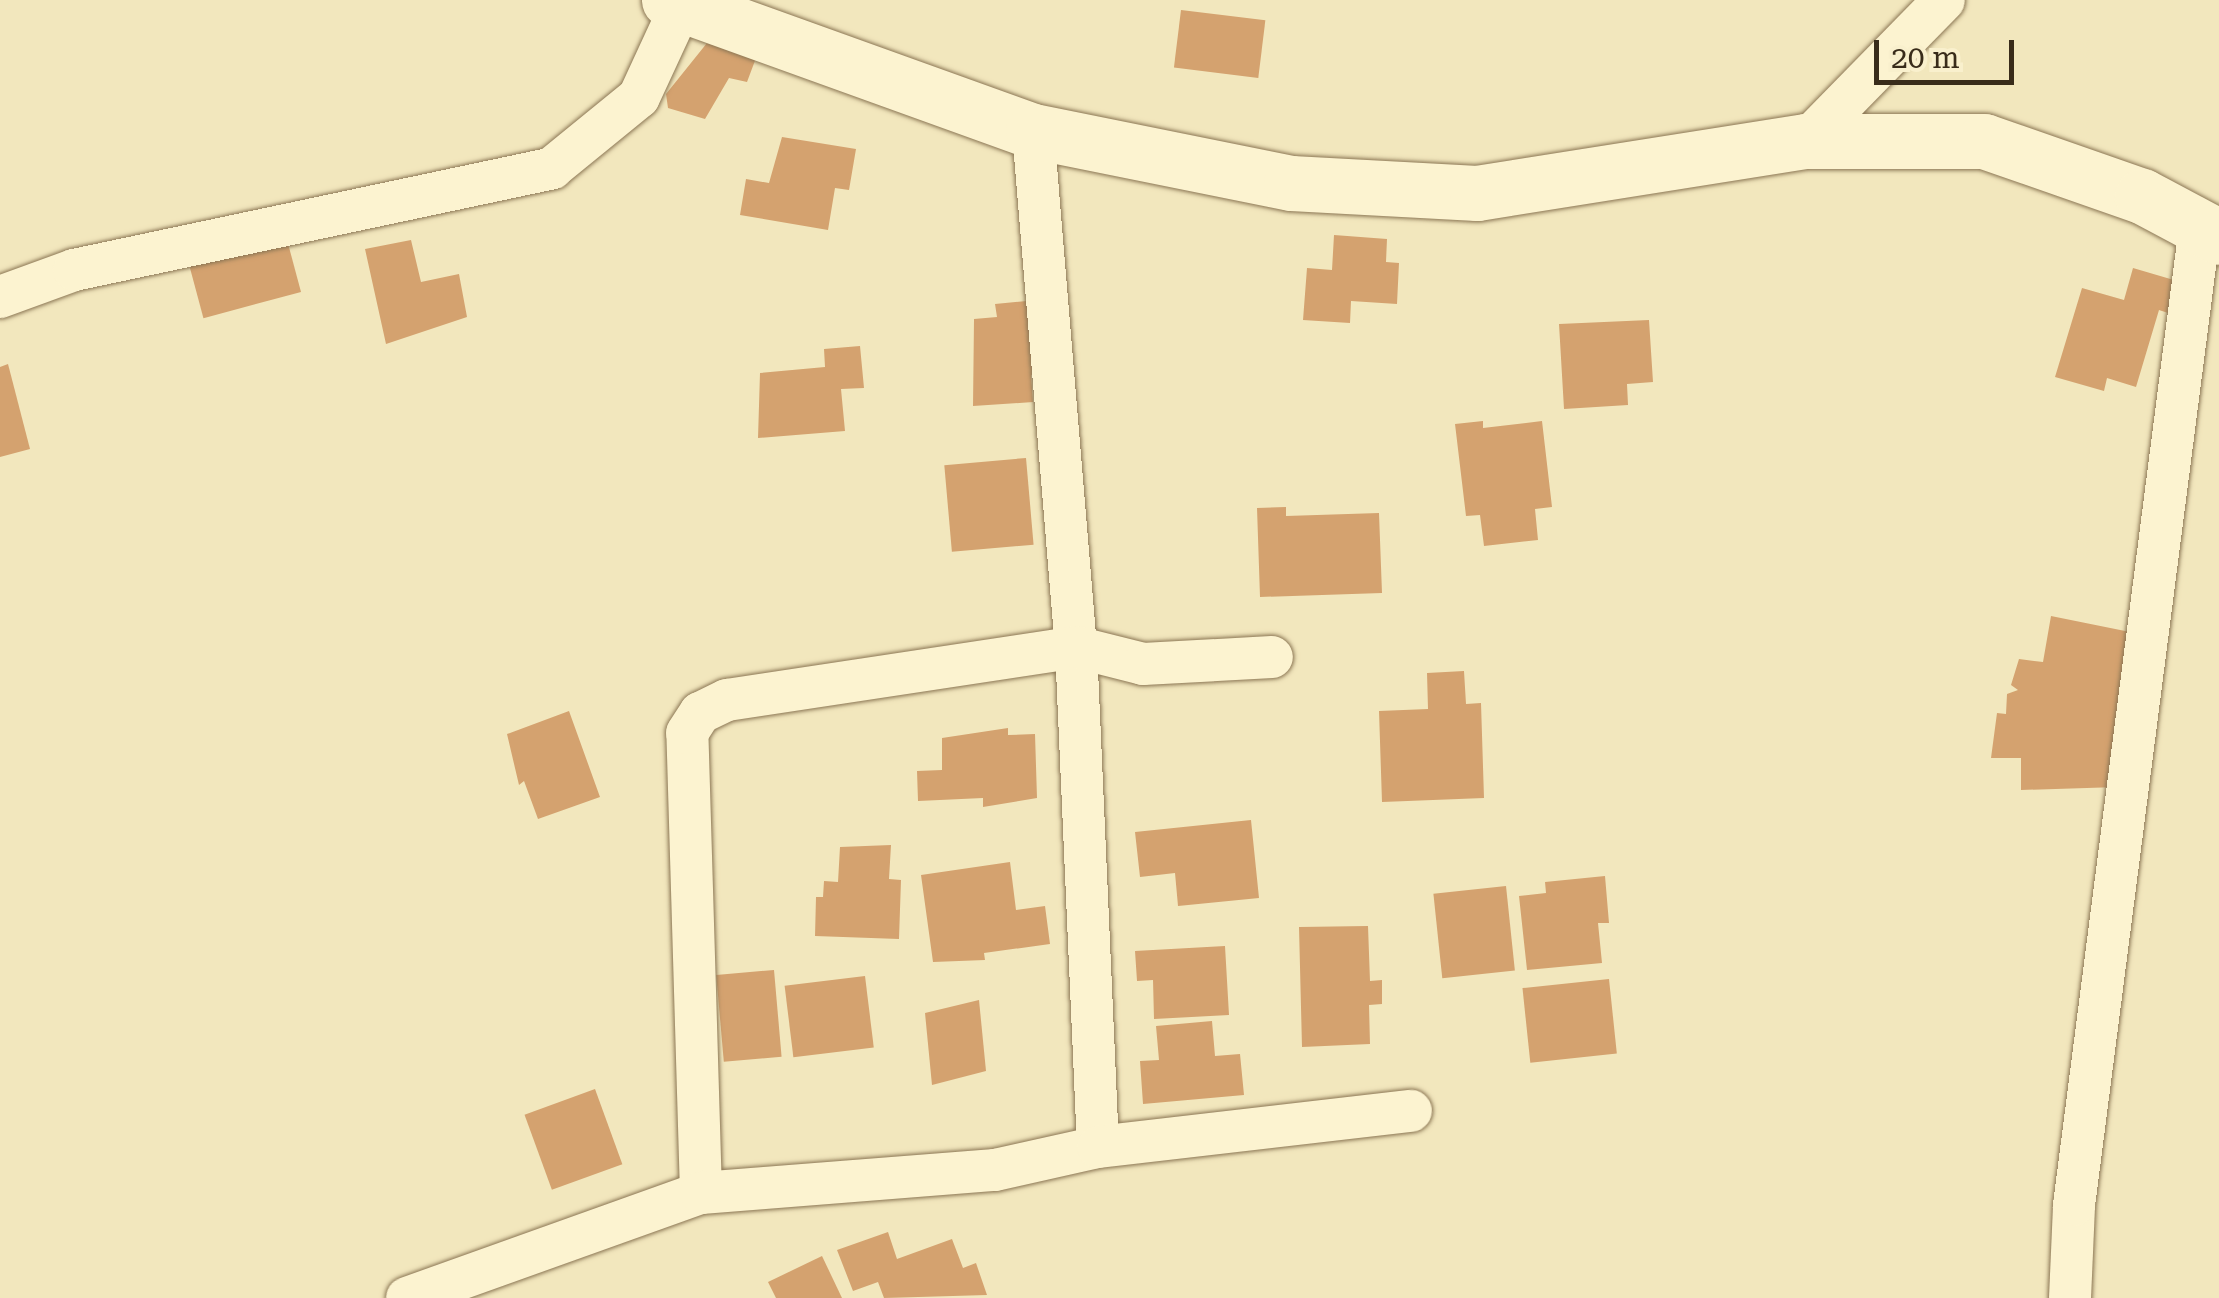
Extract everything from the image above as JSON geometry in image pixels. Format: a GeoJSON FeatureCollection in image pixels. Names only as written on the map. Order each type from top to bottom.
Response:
{"type":"FeatureCollection","features":[{"type":"Feature","properties":{"kind":"street"},"geometry":{"type":"LineString","coordinates":[[1806,141],[1944,0]]}},
{"type":"Feature","properties":{"kind":"street"},"geometry":{"type":"LineString","coordinates":[[0,298],[74,270],[552,168],[639,97],[675,2],[1033,131],[1291,183],[1476,192],[1806,141],[1984,141],[2142,196],[2210,232],[2074,1205],[2070,1298]]}},
{"type":"Feature","properties":{"kind":"street"},"geometry":{"type":"LineString","coordinates":[[1033,131],[1076,646],[1098,1147]]}},
{"type":"Feature","properties":{"kind":"street"},"geometry":{"type":"LineString","coordinates":[[701,1193],[687,733],[700,713],[727,700],[1076,646],[1143,664],[1272,657]]}},
{"type":"Feature","properties":{"kind":"street"},"geometry":{"type":"LineString","coordinates":[[407,1298],[701,1193],[995,1170],[1098,1147],[1411,1111]]}},
{"type":"Feature","properties":{"kind":"building"},"geometry":{"type":"Polygon","coordinates":[[[1181,10],[1265,20],[1258,78],[1174,68],[1181,10]]]}},
{"type":"Feature","properties":{"kind":"building"},"geometry":{"type":"Polygon","coordinates":[[[707,43],[756,58],[747,82],[729,78],[705,119],[668,108],[666,94],[707,43]]]}},
{"type":"Feature","properties":{"kind":"building"},"geometry":{"type":"Polygon","coordinates":[[[782,137],[856,149],[849,190],[835,188],[828,230],[740,215],[746,179],[769,183],[782,137]]]}},
{"type":"Feature","properties":{"kind":"building"},"geometry":{"type":"Polygon","coordinates":[[[1334,235],[1387,239],[1386,262],[1399,263],[1397,304],[1351,301],[1350,323],[1303,320],[1307,268],[1332,270],[1334,235]]]}},
{"type":"Feature","properties":{"kind":"building"},"geometry":{"type":"Polygon","coordinates":[[[286,236],[301,292],[203,318],[188,262],[286,236]]]}},
{"type":"Feature","properties":{"kind":"building"},"geometry":{"type":"Polygon","coordinates":[[[411,240],[421,282],[459,274],[467,317],[386,344],[365,249],[411,240]]]}},
{"type":"Feature","properties":{"kind":"building"},"geometry":{"type":"Polygon","coordinates":[[[2133,268],[2184,283],[2174,315],[2159,310],[2136,387],[2107,378],[2104,391],[2055,377],[2082,288],[2124,300],[2133,268]]]}},
{"type":"Feature","properties":{"kind":"building"},"geometry":{"type":"Polygon","coordinates":[[[1038,300],[1044,374],[1031,375],[1033,402],[973,406],[974,319],[997,317],[995,304],[1038,300]]]}},
{"type":"Feature","properties":{"kind":"building"},"geometry":{"type":"Polygon","coordinates":[[[1649,320],[1653,382],[1627,384],[1628,405],[1564,409],[1559,324],[1649,320]]]}},
{"type":"Feature","properties":{"kind":"building"},"geometry":{"type":"Polygon","coordinates":[[[860,346],[864,388],[841,389],[845,431],[758,438],[760,373],[825,367],[824,349],[860,346]]]}},
{"type":"Feature","properties":{"kind":"building"},"geometry":{"type":"Polygon","coordinates":[[[8,364],[30,449],[0,457],[0,367],[8,364]]]}},
{"type":"Feature","properties":{"kind":"building"},"geometry":{"type":"Polygon","coordinates":[[[1483,421],[1483,428],[1542,421],[1552,507],[1535,509],[1538,540],[1484,546],[1480,515],[1466,516],[1455,424],[1483,421]]]}},
{"type":"Feature","properties":{"kind":"building"},"geometry":{"type":"Polygon","coordinates":[[[1026,458],[1034,545],[952,552],[944,465],[1026,458]]]}},
{"type":"Feature","properties":{"kind":"building"},"geometry":{"type":"Polygon","coordinates":[[[1286,507],[1286,516],[1379,513],[1382,593],[1260,597],[1257,508],[1286,507]]]}},
{"type":"Feature","properties":{"kind":"building"},"geometry":{"type":"Polygon","coordinates":[[[2051,616],[2135,633],[2118,787],[2021,790],[2021,758],[1991,758],[1997,713],[2006,714],[2007,694],[2018,690],[2011,685],[2019,659],[2043,662],[2051,616]]]}},
{"type":"Feature","properties":{"kind":"building"},"geometry":{"type":"Polygon","coordinates":[[[1464,671],[1466,704],[1481,703],[1484,798],[1382,802],[1379,711],[1428,709],[1427,673],[1464,671]]]}},
{"type":"Feature","properties":{"kind":"building"},"geometry":{"type":"Polygon","coordinates":[[[569,711],[600,797],[538,819],[524,781],[519,785],[507,734],[569,711]]]}},
{"type":"Feature","properties":{"kind":"building"},"geometry":{"type":"Polygon","coordinates":[[[1008,728],[1008,735],[1035,734],[1037,798],[983,807],[983,798],[918,801],[917,771],[942,770],[942,738],[1008,728]]]}},
{"type":"Feature","properties":{"kind":"building"},"geometry":{"type":"Polygon","coordinates":[[[1251,820],[1259,898],[1178,906],[1175,873],[1140,877],[1135,832],[1251,820]]]}},
{"type":"Feature","properties":{"kind":"building"},"geometry":{"type":"Polygon","coordinates":[[[891,845],[889,879],[901,880],[899,939],[815,936],[816,897],[823,897],[824,881],[838,882],[840,847],[891,845]]]}},
{"type":"Feature","properties":{"kind":"building"},"geometry":{"type":"Polygon","coordinates":[[[1010,862],[1016,910],[1045,906],[1050,944],[984,953],[985,960],[933,962],[921,875],[1010,862]]]}},
{"type":"Feature","properties":{"kind":"building"},"geometry":{"type":"Polygon","coordinates":[[[1605,876],[1609,923],[1598,923],[1602,963],[1527,970],[1519,896],[1546,893],[1545,882],[1605,876]]]}},
{"type":"Feature","properties":{"kind":"building"},"geometry":{"type":"Polygon","coordinates":[[[1506,886],[1515,971],[1442,978],[1433,894],[1506,886]]]}},
{"type":"Feature","properties":{"kind":"building"},"geometry":{"type":"Polygon","coordinates":[[[1368,926],[1370,981],[1382,980],[1382,1004],[1369,1005],[1370,1044],[1302,1047],[1299,927],[1368,926]]]}},
{"type":"Feature","properties":{"kind":"building"},"geometry":{"type":"Polygon","coordinates":[[[1225,946],[1229,1015],[1154,1019],[1153,980],[1137,981],[1135,951],[1225,946]]]}},
{"type":"Feature","properties":{"kind":"building"},"geometry":{"type":"Polygon","coordinates":[[[774,970],[782,1057],[724,1062],[716,975],[774,970]]]}},
{"type":"Feature","properties":{"kind":"building"},"geometry":{"type":"Polygon","coordinates":[[[865,976],[874,1047],[793,1057],[785,986],[865,976]]]}},
{"type":"Feature","properties":{"kind":"building"},"geometry":{"type":"Polygon","coordinates":[[[1609,979],[1617,1054],[1530,1063],[1522,988],[1609,979]]]}},
{"type":"Feature","properties":{"kind":"building"},"geometry":{"type":"Polygon","coordinates":[[[979,1000],[986,1071],[932,1085],[925,1013],[979,1000]]]}},
{"type":"Feature","properties":{"kind":"building"},"geometry":{"type":"Polygon","coordinates":[[[1212,1021],[1215,1056],[1240,1054],[1244,1095],[1143,1104],[1140,1061],[1159,1060],[1156,1026],[1212,1021]]]}},
{"type":"Feature","properties":{"kind":"building"},"geometry":{"type":"Polygon","coordinates":[[[595,1089],[622,1164],[552,1190],[525,1115],[595,1089]]]}},
{"type":"Feature","properties":{"kind":"building"},"geometry":{"type":"Polygon","coordinates":[[[888,1232],[897,1259],[952,1239],[963,1268],[976,1263],[987,1295],[884,1298],[878,1282],[853,1291],[837,1250],[888,1232]]]}},
{"type":"Feature","properties":{"kind":"building"},"geometry":{"type":"Polygon","coordinates":[[[822,1256],[842,1298],[776,1298],[768,1282],[822,1256]]]}}]}
